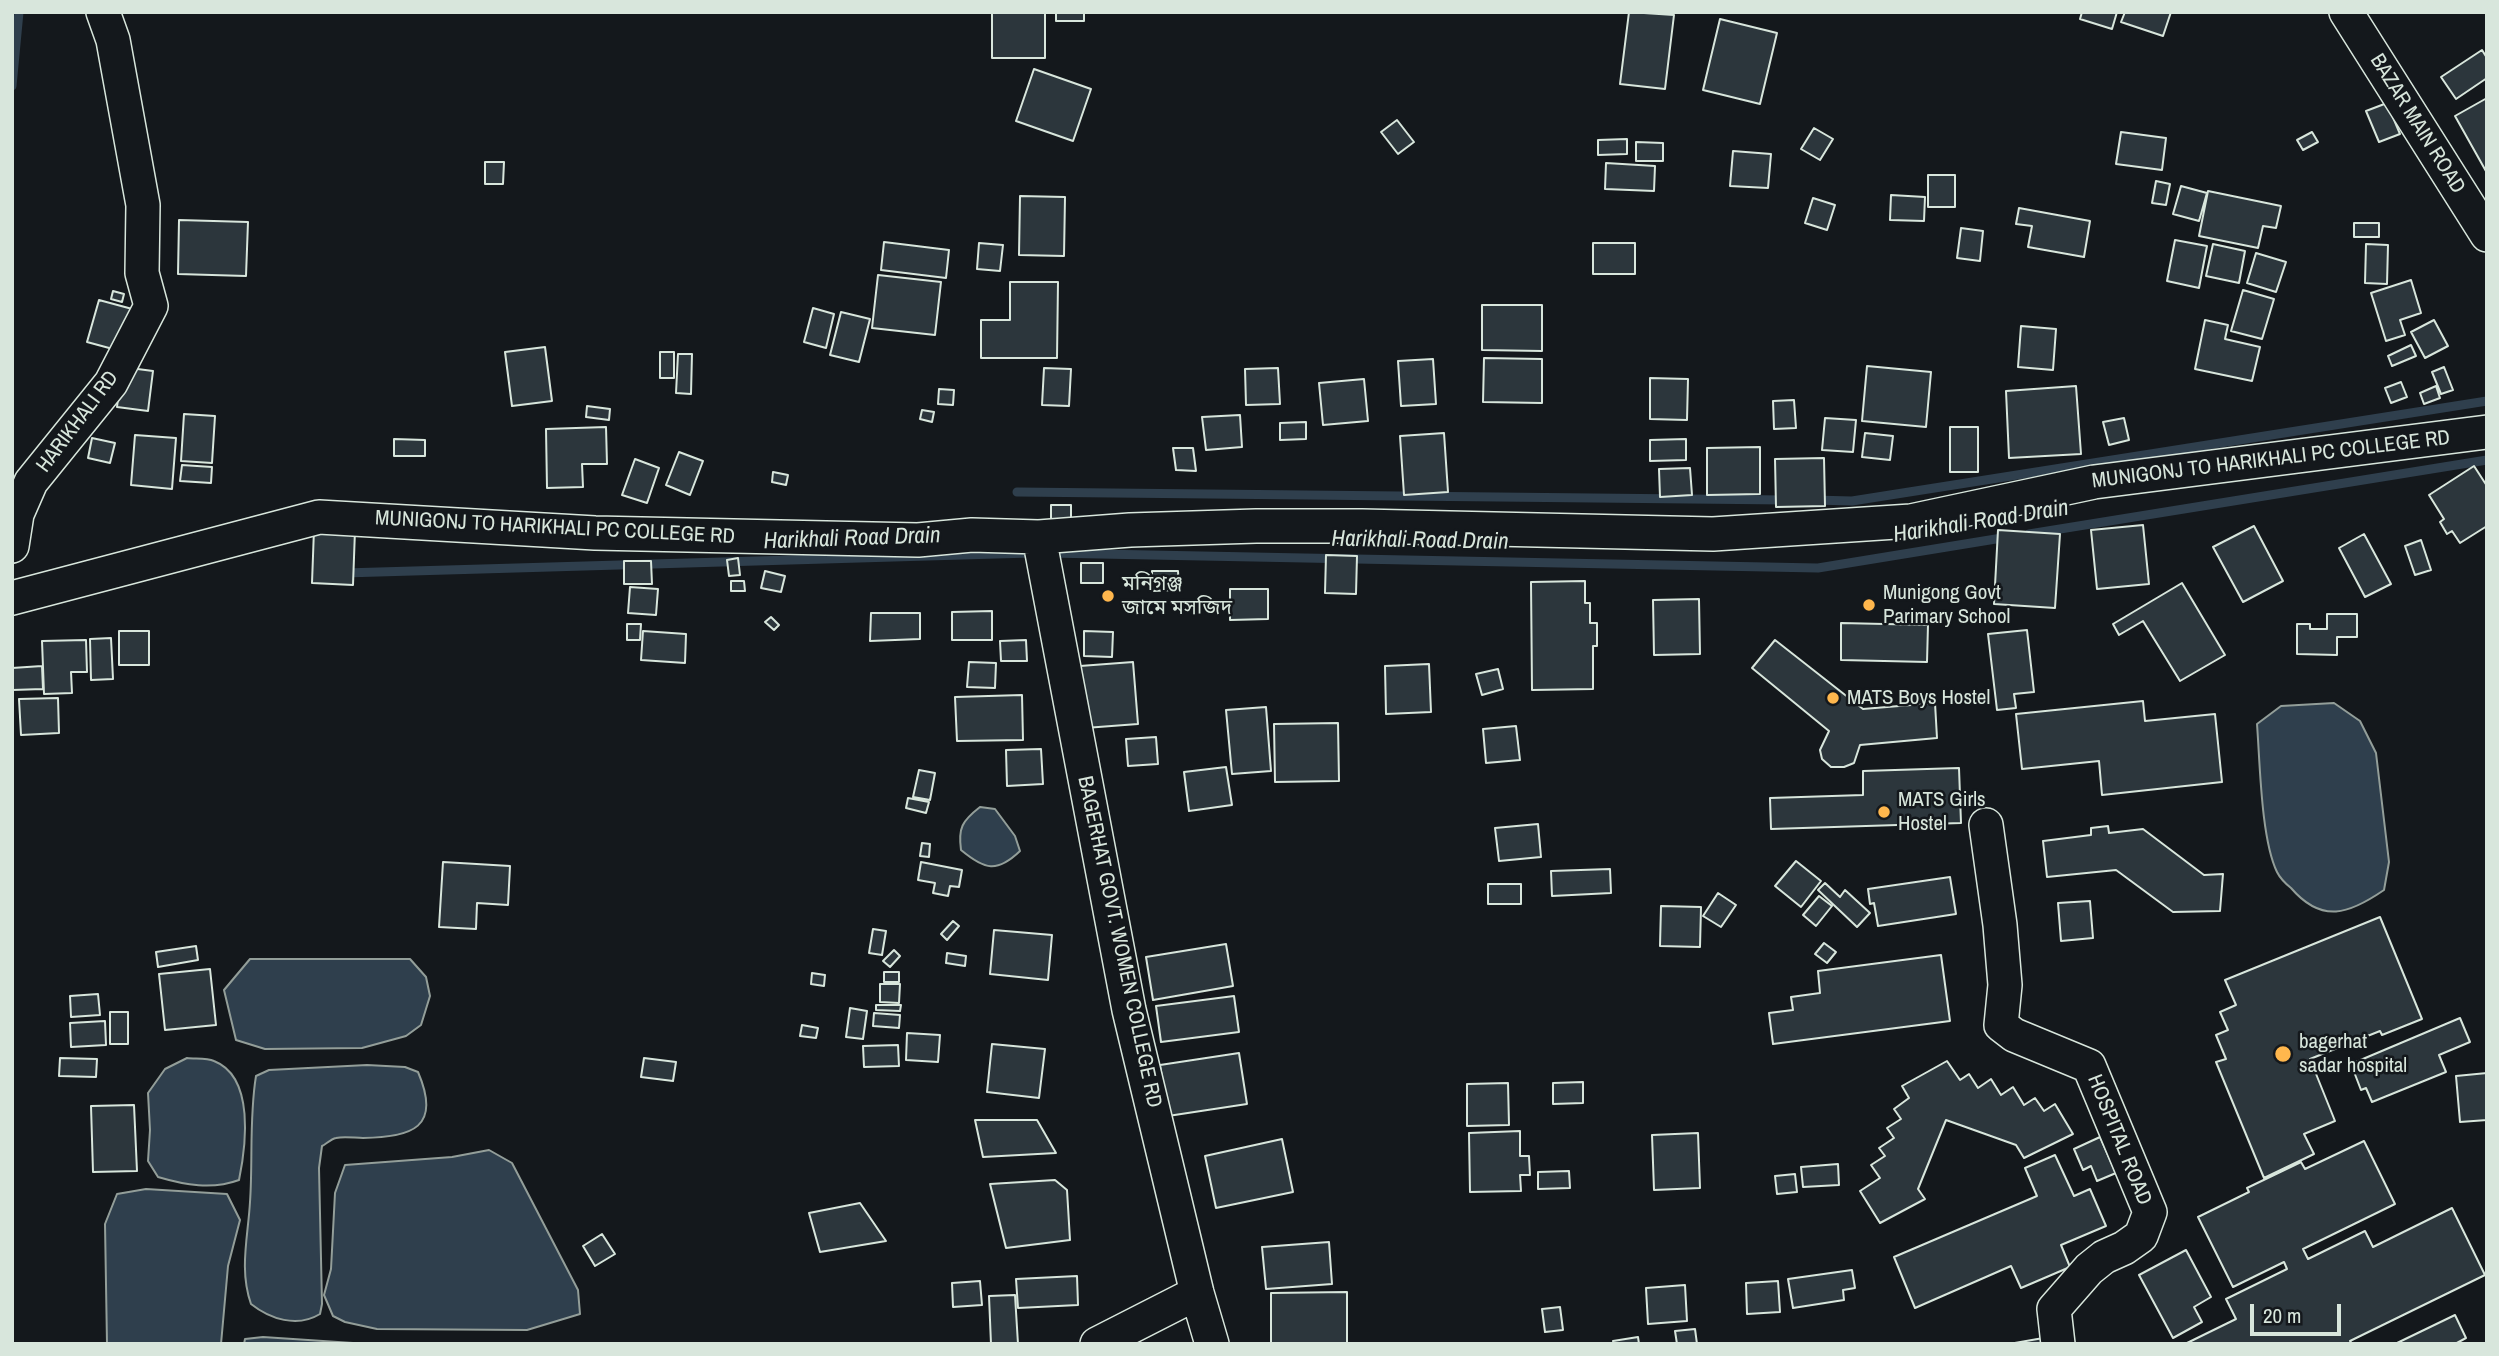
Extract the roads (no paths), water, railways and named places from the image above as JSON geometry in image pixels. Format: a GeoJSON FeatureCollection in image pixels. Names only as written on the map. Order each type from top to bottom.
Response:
{"type":"FeatureCollection","features":[{"type":"Feature","properties":{"kind":"street","name":"HARIKHALI RD"},"geometry":{"type":"LineString","coordinates":[[12,546],[18,514],[32,482],[111,383],[152,306],[142,274],[143,205],[113,40],[103,12]]}},
{"type":"Feature","properties":{"kind":"street","name":"BAZAR MAIN ROAD"},"geometry":{"type":"LineString","coordinates":[[2346,12],[2487,235]]}},
{"type":"Feature","properties":{"kind":"street","name":"MUNIGONJ TO HARIKHALI PC COLLEGE RD"},"geometry":{"type":"LineString","coordinates":[[12,598],[319,517],[595,533],[918,540],[972,535],[1039,537],[1130,530],[1256,526],[1713,534],[1911,521],[2094,482],[2487,432]]}},
{"type":"Feature","properties":{"kind":"street","name":"BAGERHAT GOVT. WOMEN COLLEGE RD"},"geometry":{"type":"LineString","coordinates":[[1039,537],[1129,1010],[1197,1293],[1212,1344]]}},
{"type":"Feature","properties":{"kind":"street","name":"HOSPITAL ROAD"},"geometry":{"type":"LineString","coordinates":[[1986,825],[2004,973],[2001,1025],[2014,1035],[2089,1066],[2150,1212],[2141,1236],[2089,1269],[2054,1309],[2058,1344]]}},
{"type":"Feature","properties":{"kind":"street"},"geometry":{"type":"LineString","coordinates":[[1097,1344],[1197,1293]]}},
{"type":"Feature","properties":{"kind":"water"},"geometry":{"type":"Polygon","coordinates":[[[2334,703],[2360,721],[2376,753],[2389,862],[2384,890],[2359,905],[2336,912],[2314,907],[2302,899],[2277,872],[2264,821],[2257,724],[2281,706],[2334,703]]]}},
{"type":"Feature","properties":{"kind":"water"},"geometry":{"type":"Polygon","coordinates":[[[980,807],[995,809],[1015,836],[1020,851],[998,866],[977,862],[961,850],[960,836],[963,826],[980,807]]]}},
{"type":"Feature","properties":{"kind":"water"},"geometry":{"type":"Polygon","coordinates":[[[250,959],[410,959],[426,977],[430,996],[421,1025],[406,1036],[362,1048],[265,1049],[236,1040],[224,990],[250,959]]]}},
{"type":"Feature","properties":{"kind":"water"},"geometry":{"type":"Polygon","coordinates":[[[187,1058],[214,1061],[227,1069],[236,1082],[242,1097],[245,1132],[239,1180],[209,1186],[178,1182],[158,1177],[148,1161],[148,1093],[165,1069],[187,1058]]]}},
{"type":"Feature","properties":{"kind":"water"},"geometry":{"type":"Polygon","coordinates":[[[367,1065],[405,1067],[418,1072],[425,1091],[424,1117],[418,1126],[396,1135],[339,1137],[322,1146],[319,1168],[320,1314],[293,1321],[267,1314],[251,1304],[246,1279],[245,1253],[256,1076],[269,1070],[367,1065]]]}},
{"type":"Feature","properties":{"kind":"water"},"geometry":{"type":"Polygon","coordinates":[[[489,1150],[512,1163],[578,1290],[580,1314],[527,1330],[377,1329],[345,1322],[333,1316],[324,1295],[331,1269],[335,1193],[345,1165],[452,1157],[489,1150]]]}},
{"type":"Feature","properties":{"kind":"water"},"geometry":{"type":"Polygon","coordinates":[[[146,1189],[227,1194],[240,1220],[228,1266],[221,1344],[107,1344],[105,1224],[117,1194],[146,1189]]]}},
{"type":"Feature","properties":{"kind":"water"},"geometry":{"type":"Polygon","coordinates":[[[263,1337],[368,1344],[244,1344],[245,1339],[263,1337]]]}},
{"type":"Feature","properties":{"kind":"waterway"},"geometry":{"type":"LineString","coordinates":[[12,86],[19,12]]}},
{"type":"Feature","properties":{"kind":"waterway","name":"Harikhali Road Drain"},"geometry":{"type":"LineString","coordinates":[[1814,500],[1852,501],[2487,401]]}},
{"type":"Feature","properties":{"kind":"waterway","name":"Harikhali Road Drain"},"geometry":{"type":"LineString","coordinates":[[2029,534],[2487,460]]}},
{"type":"Feature","properties":{"kind":"waterway","name":"Harikhali Road Drain"},"geometry":{"type":"LineString","coordinates":[[1017,492],[1786,500]]}},
{"type":"Feature","properties":{"kind":"waterway","name":"Harikhali Road Drain"},"geometry":{"type":"LineString","coordinates":[[1048,553],[1818,568],[2008,537]]}},
{"type":"Feature","properties":{"kind":"waterway","name":"Harikhali Road Drain"},"geometry":{"type":"LineString","coordinates":[[344,573],[1031,553]]}},
{"type":"Feature","properties":{"kind":"place","name":"মনিগঞ্জ জামে মসজিদ"},"geometry":{"type":"Point","coordinates":[1108,596]}},
{"type":"Feature","properties":{"kind":"place","name":"Munigong Govt Parimary School"},"geometry":{"type":"Point","coordinates":[1869,605]}},
{"type":"Feature","properties":{"kind":"place","name":"MATS Boys Hostel"},"geometry":{"type":"Point","coordinates":[1833,698]}},
{"type":"Feature","properties":{"kind":"place","name":"MATS Girls Hostel"},"geometry":{"type":"Point","coordinates":[1884,812]}},
{"type":"Feature","properties":{"kind":"place","name":"bagerhat sadar hospital"},"geometry":{"type":"Point","coordinates":[2283,1054]}}]}
